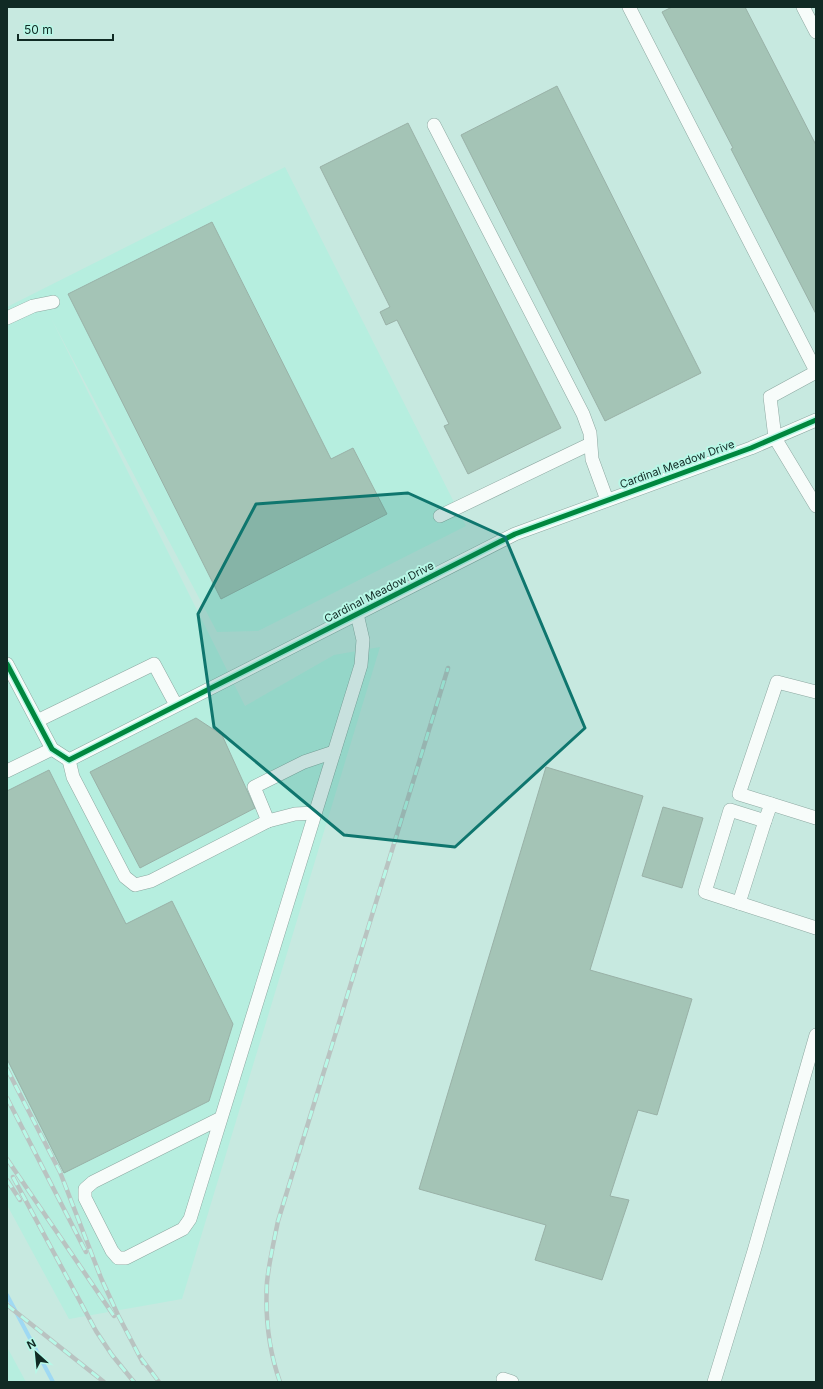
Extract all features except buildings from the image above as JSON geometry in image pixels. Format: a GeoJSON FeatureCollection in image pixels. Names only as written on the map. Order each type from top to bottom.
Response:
{"type":"FeatureCollection","features":[{"type":"Feature","properties":{"kind":"street"},"geometry":{"type":"LineString","coordinates":[[629,7],[816,372],[770,397],[775,438],[816,506]]}},
{"type":"Feature","properties":{"kind":"street"},"geometry":{"type":"LineString","coordinates":[[803,7],[816,32]]}},
{"type":"Feature","properties":{"kind":"street"},"geometry":{"type":"LineString","coordinates":[[434,125],[583,414],[590,433],[592,459],[607,500]]}},
{"type":"Feature","properties":{"kind":"street"},"geometry":{"type":"LineString","coordinates":[[7,318],[33,306],[53,302]]}},
{"type":"Feature","properties":{"kind":"street","name":"Cardinal Meadow Drive"},"geometry":{"type":"LineString","coordinates":[[69,760],[515,534],[744,450],[816,420]]}},
{"type":"Feature","properties":{"kind":"street"},"geometry":{"type":"LineString","coordinates":[[440,516],[590,444]]}},
{"type":"Feature","properties":{"kind":"street"},"geometry":{"type":"LineString","coordinates":[[222,1118],[93,1182],[85,1189],[85,1198],[112,1251],[118,1258],[126,1258],[183,1229],[190,1219],[222,1118],[361,665],[363,640],[358,614]]}},
{"type":"Feature","properties":{"kind":"street"},"geometry":{"type":"LineString","coordinates":[[7,664],[52,749],[69,760],[73,777],[125,877],[136,884],[151,881],[268,821],[295,814],[315,813]]}},
{"type":"Feature","properties":{"kind":"street"},"geometry":{"type":"LineString","coordinates":[[37,721],[154,664],[176,706]]}},
{"type":"Feature","properties":{"kind":"street"},"geometry":{"type":"LineString","coordinates":[[816,692],[777,682],[739,794],[816,818]]}},
{"type":"Feature","properties":{"kind":"street"},"geometry":{"type":"LineString","coordinates":[[7,771],[52,749]]}},
{"type":"Feature","properties":{"kind":"street"},"geometry":{"type":"LineString","coordinates":[[268,821],[254,787],[304,762],[334,752]]}},
{"type":"Feature","properties":{"kind":"street"},"geometry":{"type":"LineString","coordinates":[[739,903],[771,804]]}},
{"type":"Feature","properties":{"kind":"street"},"geometry":{"type":"LineString","coordinates":[[765,821],[730,810],[705,892],[816,928]]}},
{"type":"Feature","properties":{"kind":"street"},"geometry":{"type":"LineString","coordinates":[[714,1382],[754,1251],[816,1035]]}},
{"type":"Feature","properties":{"kind":"highlighted area"},"geometry":{"type":"Polygon","coordinates":[[[408,493],[505,537],[585,728],[455,847],[344,835],[214,727],[198,614],[256,504],[408,493]]]}},
{"type":"Feature","properties":{"kind":"shaded area"},"geometry":{"type":"Polygon","coordinates":[[[285,167],[466,526],[258,631],[217,632],[51,318],[245,706],[334,655],[380,647],[182,1299],[69,1319],[7,1205],[7,307],[285,167]]]}},
{"type":"Feature","properties":{"kind":"shaded area"},"geometry":{"type":"Polygon","coordinates":[[[7,1347],[26,1382],[7,1382],[7,1347]]]}},
{"type":"Feature","properties":{"kind":"waterway"},"geometry":{"type":"LineString","coordinates":[[7,1295],[53,1382]]}},
{"type":"Feature","properties":{"kind":"railway"},"geometry":{"type":"LineString","coordinates":[[280,1382],[273,1358],[267,1307],[268,1274],[278,1221],[448,668]]}},
{"type":"Feature","properties":{"kind":"railway"},"geometry":{"type":"LineString","coordinates":[[7,1069],[60,1172],[101,1278],[143,1363]]}},
{"type":"Feature","properties":{"kind":"railway"},"geometry":{"type":"LineString","coordinates":[[7,1098],[86,1252]]}},
{"type":"Feature","properties":{"kind":"railway"},"geometry":{"type":"LineString","coordinates":[[7,1159],[114,1316]]}},
{"type":"Feature","properties":{"kind":"railway"},"geometry":{"type":"LineString","coordinates":[[13,1177],[96,1331],[112,1355],[134,1382]]}},
{"type":"Feature","properties":{"kind":"railway"},"geometry":{"type":"LineString","coordinates":[[7,1180],[20,1200]]}},
{"type":"Feature","properties":{"kind":"railway"},"geometry":{"type":"LineString","coordinates":[[7,1305],[104,1382]]}},
{"type":"Feature","properties":{"kind":"railway"},"geometry":{"type":"LineString","coordinates":[[141,1358],[159,1382]]}},
{"type":"Feature","properties":{"kind":"cycle path"},"geometry":{"type":"LineString","coordinates":[[7,664],[52,749],[69,760],[515,534],[751,448],[816,420]]}}]}
